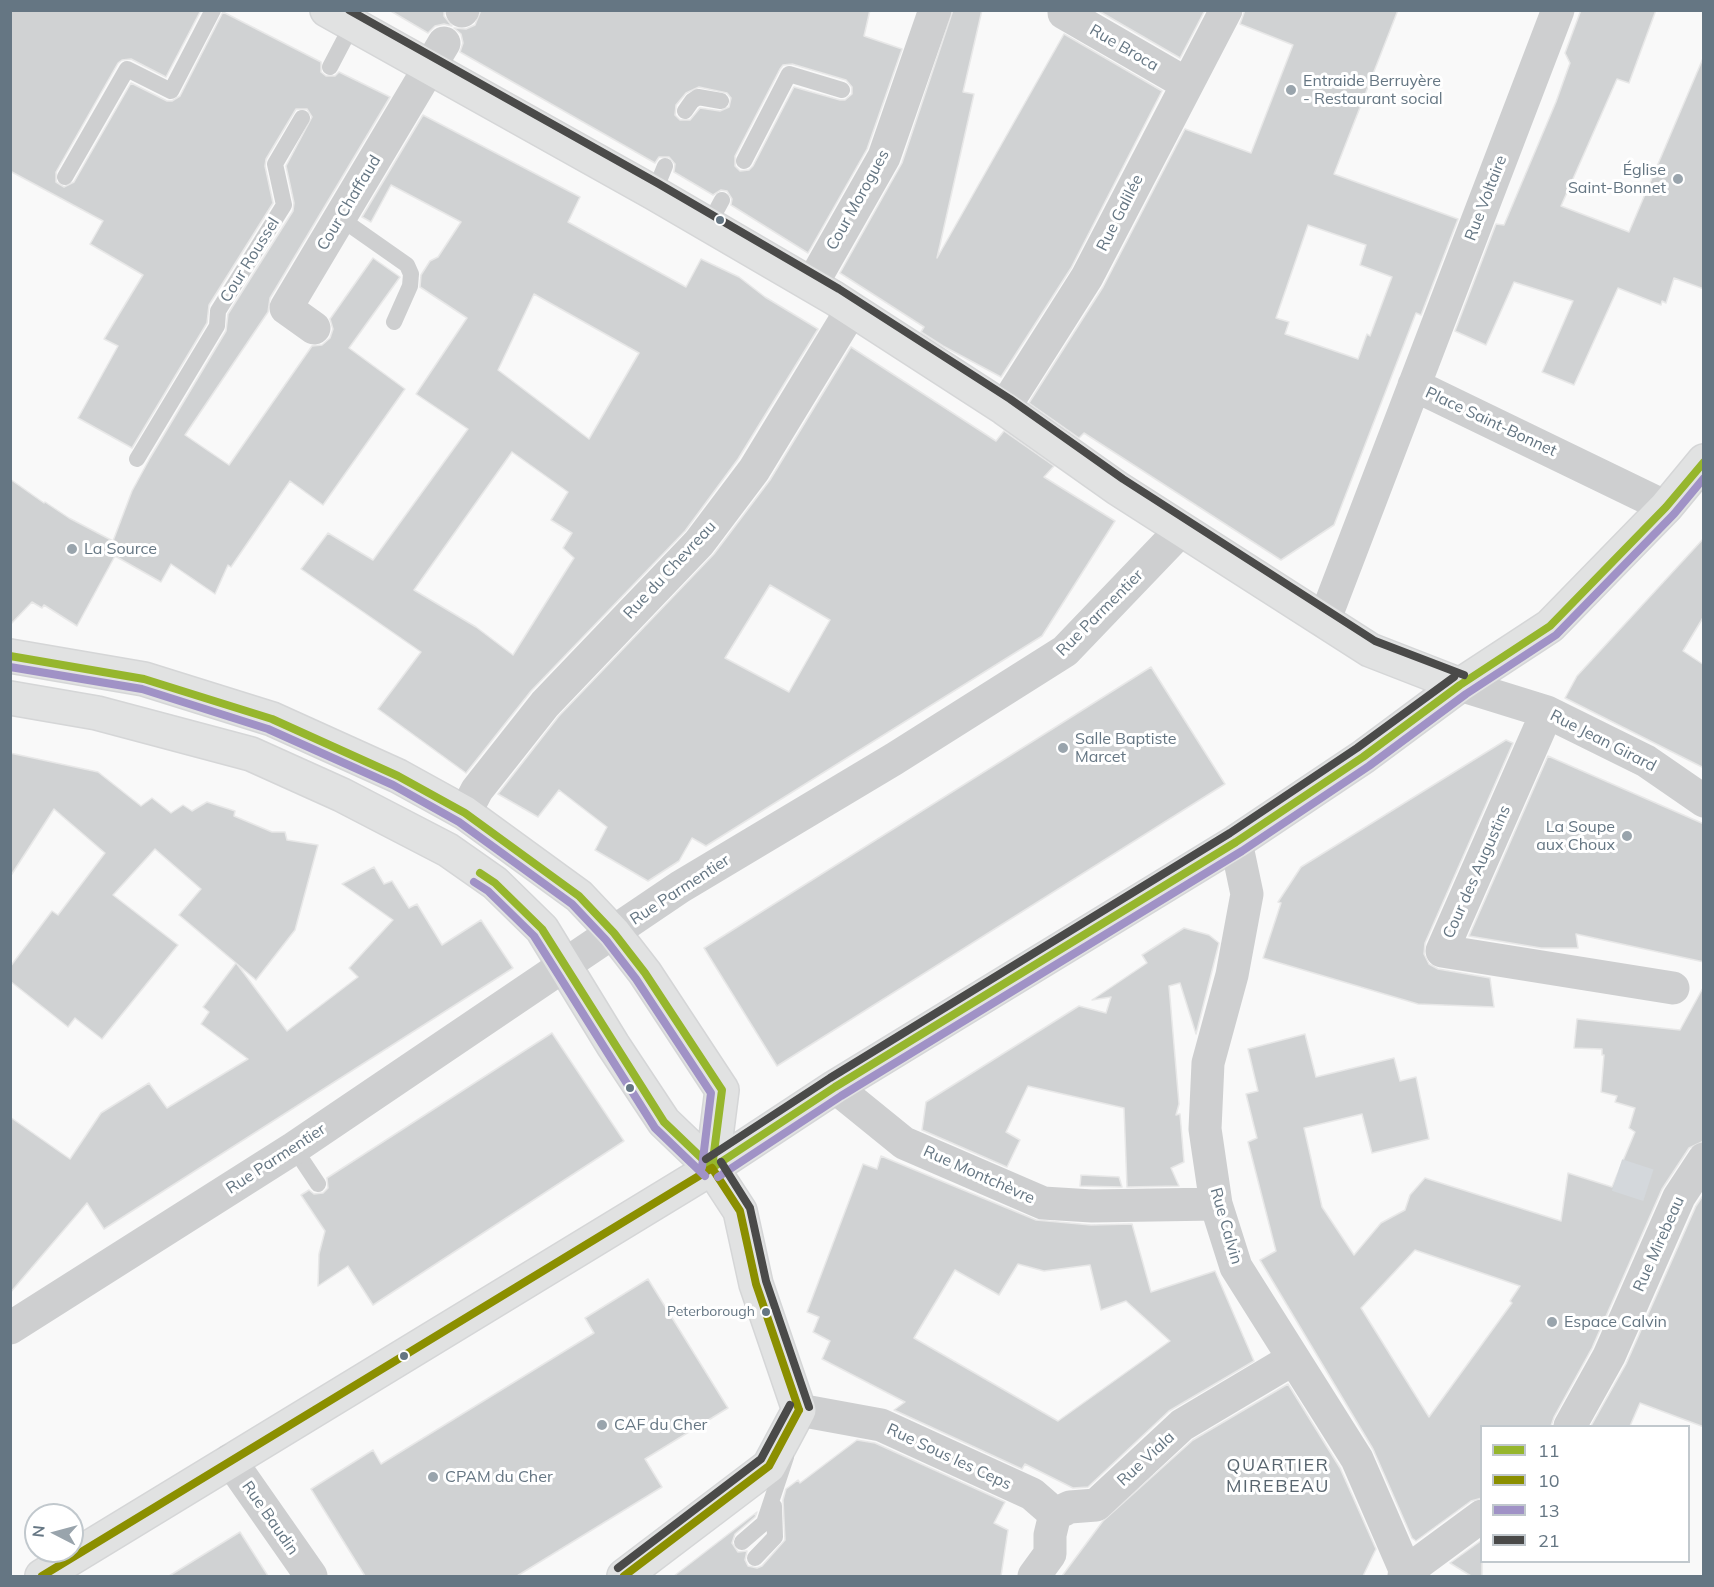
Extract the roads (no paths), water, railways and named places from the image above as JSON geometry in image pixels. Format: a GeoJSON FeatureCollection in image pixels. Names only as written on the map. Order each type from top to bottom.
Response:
{"type":"FeatureCollection","features":[{"type":"Feature","properties":{"kind":"main road"},"geometry":{"type":"LineString","coordinates":[[340,18],[437,55],[716,212],[812,284],[1004,408],[1181,530],[1324,621],[1370,650],[1460,685]]}},
{"type":"Feature","properties":{"kind":"main road"},"geometry":{"type":"LineString","coordinates":[[42,1576],[712,1168],[835,1087],[1236,842],[1363,757],[1460,685],[1550,626],[1666,507],[1704,461]]}},
{"type":"Feature","properties":{"kind":"main road"},"geometry":{"type":"LineString","coordinates":[[10,656],[144,679],[272,719],[398,776],[465,813],[579,896],[614,933],[645,973],[722,1090],[712,1168]]}},
{"type":"Feature","properties":{"kind":"main road"},"geometry":{"type":"LineString","coordinates":[[10,698],[97,713],[250,754],[342,795],[448,850],[495,884],[542,929],[613,1046],[664,1122],[712,1168],[740,1211],[756,1284],[800,1410],[769,1466],[624,1576]]}},
{"type":"Feature","properties":{"kind":"street","name":"Cour Morogues"},"geometry":{"type":"LineString","coordinates":[[812,284],[884,158],[935,10]]}},
{"type":"Feature","properties":{"kind":"street","name":"Rue Broca"},"geometry":{"type":"LineString","coordinates":[[1064,10],[1064,13],[1187,84]]}},
{"type":"Feature","properties":{"kind":"street","name":"Rue Galilée"},"geometry":{"type":"LineString","coordinates":[[1004,408],[1087,277],[1226,10]]}},
{"type":"Feature","properties":{"kind":"street","name":"Rue Voltaire"},"geometry":{"type":"LineString","coordinates":[[1414,385],[1558,10]]}},
{"type":"Feature","properties":{"kind":"street","name":"Cour Chaffaud"},"geometry":{"type":"LineString","coordinates":[[314,328],[286,308],[437,55]]}},
{"type":"Feature","properties":{"kind":"street","name":"Rue du Chevreau"},"geometry":{"type":"LineString","coordinates":[[465,813],[477,790],[545,704],[699,543],[713,525],[754,470],[852,309]]}},
{"type":"Feature","properties":{"kind":"street","name":"Place Saint-Bonnet"},"geometry":{"type":"LineString","coordinates":[[1324,621],[1414,385],[1666,507]]}},
{"type":"Feature","properties":{"kind":"street","name":"Rue Parmentier"},"geometry":{"type":"LineString","coordinates":[[10,1328],[294,1148],[680,887],[894,759],[1065,651],[1181,530]]}},
{"type":"Feature","properties":{"kind":"street","name":"Rue Jean Girard"},"geometry":{"type":"LineString","coordinates":[[1460,685],[1547,712],[1646,761],[1704,801]]}},
{"type":"Feature","properties":{"kind":"street","name":"Cour des Augustins"},"geometry":{"type":"LineString","coordinates":[[1547,712],[1442,951],[1673,988]]}},
{"type":"Feature","properties":{"kind":"street","name":"Rue Calvin"},"geometry":{"type":"LineString","coordinates":[[1236,842],[1247,894],[1232,975],[1209,1063],[1205,1129],[1216,1204],[1236,1267],[1357,1459],[1383,1514],[1405,1574]]}},
{"type":"Feature","properties":{"kind":"street","name":"Rue Montchèvre"},"geometry":{"type":"LineString","coordinates":[[835,1087],[904,1143],[1043,1203],[1092,1206],[1216,1204]]}},
{"type":"Feature","properties":{"kind":"street","name":"Rue Mirebeau"},"geometry":{"type":"LineString","coordinates":[[1571,1425],[1609,1356],[1671,1194],[1704,1159]]}},
{"type":"Feature","properties":{"kind":"street","name":"Rue Viala"},"geometry":{"type":"LineString","coordinates":[[1055,1514],[1070,1507],[1096,1505],[1182,1425],[1293,1359]]}},
{"type":"Feature","properties":{"kind":"street","name":"Rue Sous les Ceps"},"geometry":{"type":"LineString","coordinates":[[800,1410],[881,1425],[1032,1494],[1055,1514]]}},
{"type":"Feature","properties":{"kind":"street","name":"Rue Baudin"},"geometry":{"type":"LineString","coordinates":[[230,1460],[311,1576]]}},
{"type":"Feature","properties":{"kind":"street"},"geometry":{"type":"LineString","coordinates":[[1034,1576],[1050,1554],[1050,1535],[1055,1514]]}},
{"type":"Feature","properties":{"kind":"street"},"geometry":{"type":"LineString","coordinates":[[1405,1574],[1480,1518]]}},
{"type":"Feature","properties":{"kind":"lane"},"geometry":{"type":"LineString","coordinates":[[65,177],[127,69],[171,92],[213,10]]}},
{"type":"Feature","properties":{"kind":"lane"},"geometry":{"type":"LineString","coordinates":[[330,67],[340,18]]}},
{"type":"Feature","properties":{"kind":"lane"},"geometry":{"type":"LineString","coordinates":[[744,161],[789,74],[842,90]]}},
{"type":"Feature","properties":{"kind":"lane"},"geometry":{"type":"LineString","coordinates":[[685,111],[698,97],[721,101]]}},
{"type":"Feature","properties":{"kind":"lane","name":"Cour Roussel"},"geometry":{"type":"LineString","coordinates":[[137,459],[218,326],[218,311],[284,205],[275,164],[302,118]]}},
{"type":"Feature","properties":{"kind":"lane"},"geometry":{"type":"LineString","coordinates":[[340,218],[407,265],[411,274],[410,286],[394,322]]}},
{"type":"Feature","properties":{"kind":"lane"},"geometry":{"type":"LineString","coordinates":[[294,1148],[318,1184]]}},
{"type":"Feature","properties":{"kind":"lane"},"geometry":{"type":"LineString","coordinates":[[742,1542],[764,1523],[774,1499],[800,1410]]}},
{"type":"Feature","properties":{"kind":"lane"},"geometry":{"type":"LineString","coordinates":[[754,1558],[775,1537],[774,1499]]}},
{"type":"Feature","properties":{"kind":"tunnel"},"geometry":{"type":"LineString","coordinates":[[1617,1175],[1663,1190]]}},
{"type":"Feature","properties":{"kind":"place","name":"Entraide Berruyère - Restaurant social"},"geometry":{"type":"Point","coordinates":[1291,90]}},
{"type":"Feature","properties":{"kind":"place","name":"Église Saint-Bonnet"},"geometry":{"type":"Point","coordinates":[1678,179]}},
{"type":"Feature","properties":{"kind":"place","name":"La Source"},"geometry":{"type":"Point","coordinates":[72,549]}},
{"type":"Feature","properties":{"kind":"place","name":"Salle Baptiste Marcet"},"geometry":{"type":"Point","coordinates":[1063,748]}},
{"type":"Feature","properties":{"kind":"place","name":"La Soupe aux Choux"},"geometry":{"type":"Point","coordinates":[1627,836]}},
{"type":"Feature","properties":{"kind":"place","name":"Peterborough"},"geometry":{"type":"Point","coordinates":[766,1312]}},
{"type":"Feature","properties":{"kind":"place","name":"Espace Calvin"},"geometry":{"type":"Point","coordinates":[1552,1322]}},
{"type":"Feature","properties":{"kind":"place","name":"CAF du Cher"},"geometry":{"type":"Point","coordinates":[602,1425]}},
{"type":"Feature","properties":{"kind":"place","name":"CPAM du Cher"},"geometry":{"type":"Point","coordinates":[433,1477]}},
{"type":"Feature","properties":{"kind":"district","name":"QUARTIER MIREBEAU"},"geometry":{"type":"Point","coordinates":[1278,1476]}}]}
